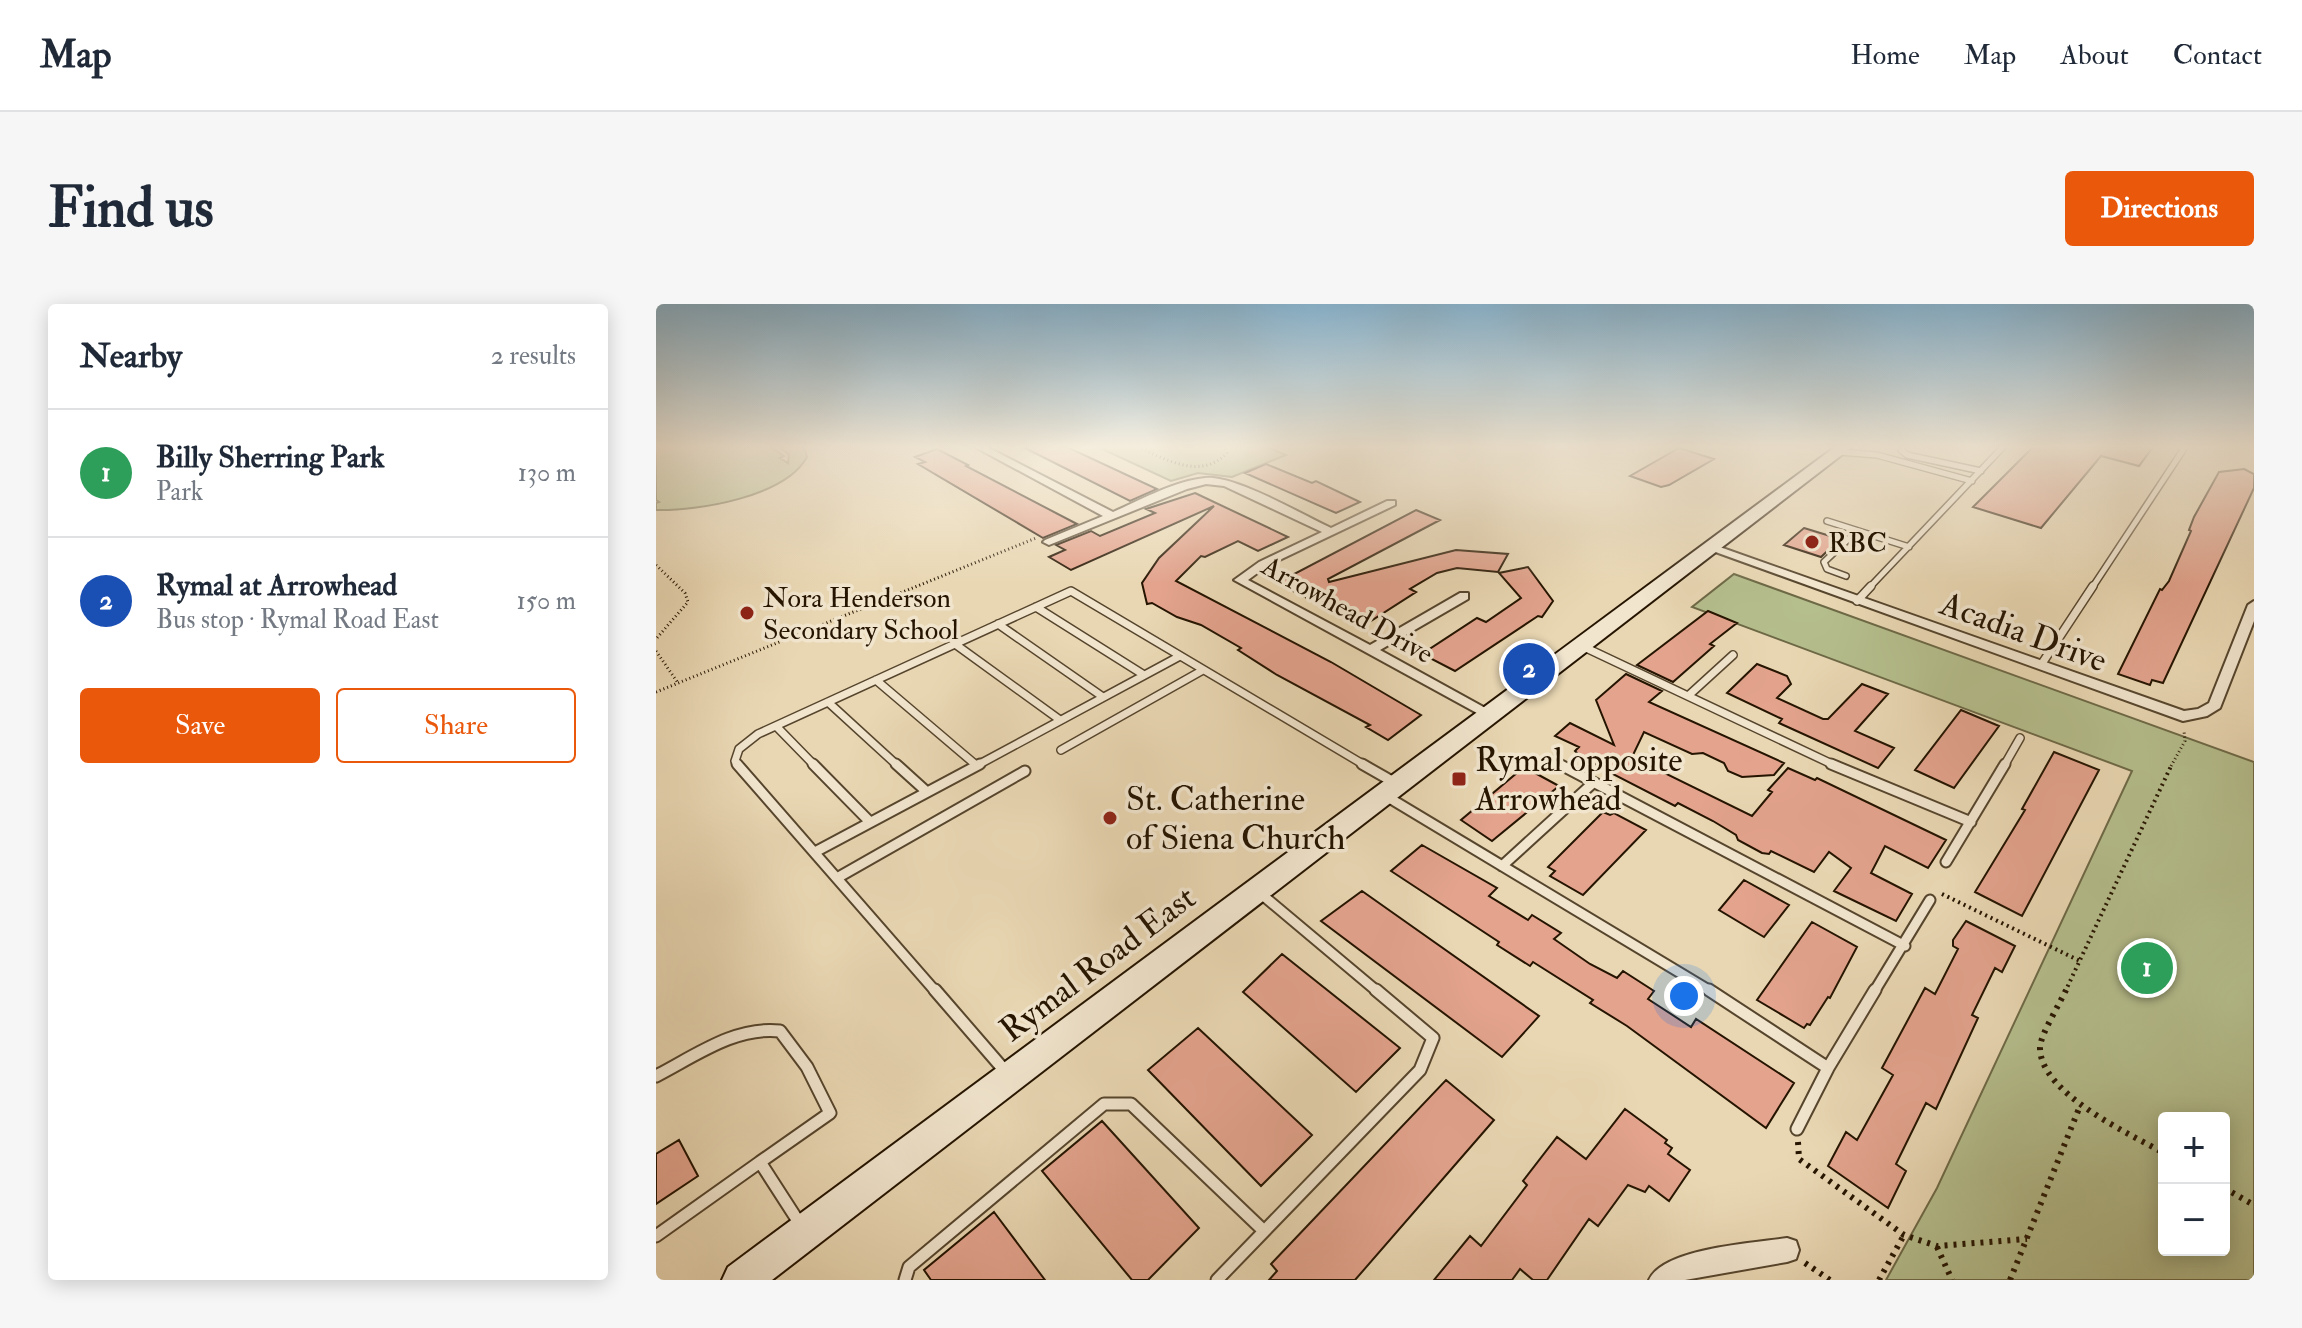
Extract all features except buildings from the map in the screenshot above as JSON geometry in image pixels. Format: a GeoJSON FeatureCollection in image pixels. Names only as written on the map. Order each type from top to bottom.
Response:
{"type":"FeatureCollection","features":[{"type":"Feature","properties":{"kind":"main road","name":"Rymal Road East"},"geometry":{"type":"LineString","coordinates":[[741,1280],[1786,493]]}},
{"type":"Feature","properties":{"kind":"street"},"geometry":{"type":"LineString","coordinates":[[1067,493],[1112,516]]}},
{"type":"Feature","properties":{"kind":"street"},"geometry":{"type":"LineString","coordinates":[[1046,538],[1169,493]]}},
{"type":"Feature","properties":{"kind":"street"},"geometry":{"type":"LineString","coordinates":[[1242,493],[1331,532]]}},
{"type":"Feature","properties":{"kind":"street","name":"Arrowhead Drive"},"geometry":{"type":"LineString","coordinates":[[1391,503],[1263,564],[1240,580],[1491,715]]}},
{"type":"Feature","properties":{"kind":"street","name":"Acadia Drive"},"geometry":{"type":"LineString","coordinates":[[1714,548],[2183,716]]}},
{"type":"Feature","properties":{"kind":"street"},"geometry":{"type":"LineString","coordinates":[[1371,650],[1464,596]]}},
{"type":"Feature","properties":{"kind":"street"},"geometry":{"type":"LineString","coordinates":[[2183,716],[2202,713],[2215,705],[2253,612]]}},
{"type":"Feature","properties":{"kind":"street"},"geometry":{"type":"LineString","coordinates":[[1662,1280],[1681,1268],[1787,1250]]}},
{"type":"Feature","properties":{"kind":"lane"},"geometry":{"type":"LineString","coordinates":[[1857,601],[1961,493]]}},
{"type":"Feature","properties":{"kind":"lane"},"geometry":{"type":"LineString","coordinates":[[2041,665],[2155,493]]}},
{"type":"Feature","properties":{"kind":"lane"},"geometry":{"type":"LineString","coordinates":[[1827,521],[1909,547]]}},
{"type":"Feature","properties":{"kind":"lane"},"geometry":{"type":"LineString","coordinates":[[1846,576],[1827,569],[1824,562],[1857,531]]}},
{"type":"Feature","properties":{"kind":"lane"},"geometry":{"type":"LineString","coordinates":[[1010,1076],[735,761],[739,749],[758,734],[1071,591],[1203,670],[1390,789],[1502,866],[1663,960],[1828,1068]]}},
{"type":"Feature","properties":{"kind":"lane"},"geometry":{"type":"LineString","coordinates":[[1036,607],[1144,675]]}},
{"type":"Feature","properties":{"kind":"lane"},"geometry":{"type":"LineString","coordinates":[[998,624],[1103,697]]}},
{"type":"Feature","properties":{"kind":"lane"},"geometry":{"type":"LineString","coordinates":[[955,644],[1060,720]]}},
{"type":"Feature","properties":{"kind":"lane"},"geometry":{"type":"LineString","coordinates":[[1581,645],[1787,745],[1971,822]]}},
{"type":"Feature","properties":{"kind":"lane"},"geometry":{"type":"LineString","coordinates":[[1688,696],[1733,655]]}},
{"type":"Feature","properties":{"kind":"lane"},"geometry":{"type":"LineString","coordinates":[[815,852],[1180,656]]}},
{"type":"Feature","properties":{"kind":"lane"},"geometry":{"type":"LineString","coordinates":[[1061,750],[1203,670]]}},
{"type":"Feature","properties":{"kind":"lane"},"geometry":{"type":"LineString","coordinates":[[876,680],[976,765]]}},
{"type":"Feature","properties":{"kind":"lane"},"geometry":{"type":"LineString","coordinates":[[828,702],[927,792]]}},
{"type":"Feature","properties":{"kind":"lane"},"geometry":{"type":"LineString","coordinates":[[776,726],[870,822]]}},
{"type":"Feature","properties":{"kind":"lane"},"geometry":{"type":"LineString","coordinates":[[1946,862],[2020,738]]}},
{"type":"Feature","properties":{"kind":"lane"},"geometry":{"type":"LineString","coordinates":[[1550,759],[1905,946]]}},
{"type":"Feature","properties":{"kind":"lane"},"geometry":{"type":"LineString","coordinates":[[837,878],[1025,771]]}},
{"type":"Feature","properties":{"kind":"lane"},"geometry":{"type":"LineString","coordinates":[[1502,866],[1593,783]]}},
{"type":"Feature","properties":{"kind":"lane"},"geometry":{"type":"LineString","coordinates":[[1217,1280],[1420,1070],[1433,1038],[1256,890]]}},
{"type":"Feature","properties":{"kind":"lane"},"geometry":{"type":"LineString","coordinates":[[1797,1129],[1828,1068],[1905,946],[1930,900]]}},
{"type":"Feature","properties":{"kind":"lane"},"geometry":{"type":"LineString","coordinates":[[656,1076],[738,1034],[761,1029],[780,1031],[807,1067],[830,1113],[656,1236]]}},
{"type":"Feature","properties":{"kind":"lane"},"geometry":{"type":"LineString","coordinates":[[905,1280],[909,1267],[1104,1104],[1131,1104],[1264,1231]]}},
{"type":"Feature","properties":{"kind":"lane"},"geometry":{"type":"LineString","coordinates":[[760,1162],[804,1232]]}},
{"type":"Feature","properties":{"kind":"path"},"geometry":{"type":"LineString","coordinates":[[656,692],[1046,538]]}},
{"type":"Feature","properties":{"kind":"path"},"geometry":{"type":"LineString","coordinates":[[656,565],[685,593],[688,602],[656,639]]}},
{"type":"Feature","properties":{"kind":"path"},"geometry":{"type":"LineString","coordinates":[[656,651],[678,683]]}},
{"type":"Feature","properties":{"kind":"path"},"geometry":{"type":"LineString","coordinates":[[2158,1150],[2080,1106],[2046,1069],[2040,1046],[2162,781],[2185,741],[2183,716]]}},
{"type":"Feature","properties":{"kind":"path"},"geometry":{"type":"LineString","coordinates":[[1930,900],[1940,893],[2080,961]]}},
{"type":"Feature","properties":{"kind":"path"},"geometry":{"type":"LineString","coordinates":[[2010,1280],[2080,1106]]}},
{"type":"Feature","properties":{"kind":"path"},"geometry":{"type":"LineString","coordinates":[[1797,1129],[1799,1159],[1904,1235],[1913,1235],[1937,1247],[2007,1238],[2027,1239]]}},
{"type":"Feature","properties":{"kind":"path"},"geometry":{"type":"LineString","coordinates":[[2230,1191],[2254,1205]]}},
{"type":"Feature","properties":{"kind":"path"},"geometry":{"type":"LineString","coordinates":[[1879,1280],[1904,1235]]}},
{"type":"Feature","properties":{"kind":"path"},"geometry":{"type":"LineString","coordinates":[[1937,1247],[1952,1280]]}},
{"type":"Feature","properties":{"kind":"path"},"geometry":{"type":"LineString","coordinates":[[1787,1250],[1830,1280]]}},
{"type":"Feature","properties":{"kind":"green space"},"geometry":{"type":"Polygon","coordinates":[[[656,493],[759,493],[716,504],[674,510],[656,510],[656,503],[659,502],[656,493]]]}},
{"type":"Feature","properties":{"kind":"green space"},"geometry":{"type":"Polygon","coordinates":[[[1734,574],[2254,762],[2254,1280],[1886,1280],[1937,1188],[2132,771],[1692,607],[1734,574]]]}},
{"type":"Feature","properties":{"kind":"place","name":"RBC"},"geometry":{"type":"Point","coordinates":[1812,542]}},
{"type":"Feature","properties":{"kind":"place","name":"Nora Henderson Secondary School"},"geometry":{"type":"Point","coordinates":[747,613]}},
{"type":"Feature","properties":{"kind":"place","name":"Rymal at Arrowhead"},"geometry":{"type":"Point","coordinates":[1529,669]}},
{"type":"Feature","properties":{"kind":"place","name":"Rymal opposite Arrowhead"},"geometry":{"type":"Point","coordinates":[1459,779]}},
{"type":"Feature","properties":{"kind":"place","name":"St. Catherine of Siena Church"},"geometry":{"type":"Point","coordinates":[1110,818]}},
{"type":"Feature","properties":{"kind":"place","name":"Billy Sherring Park"},"geometry":{"type":"Point","coordinates":[2147,968]}}]}
